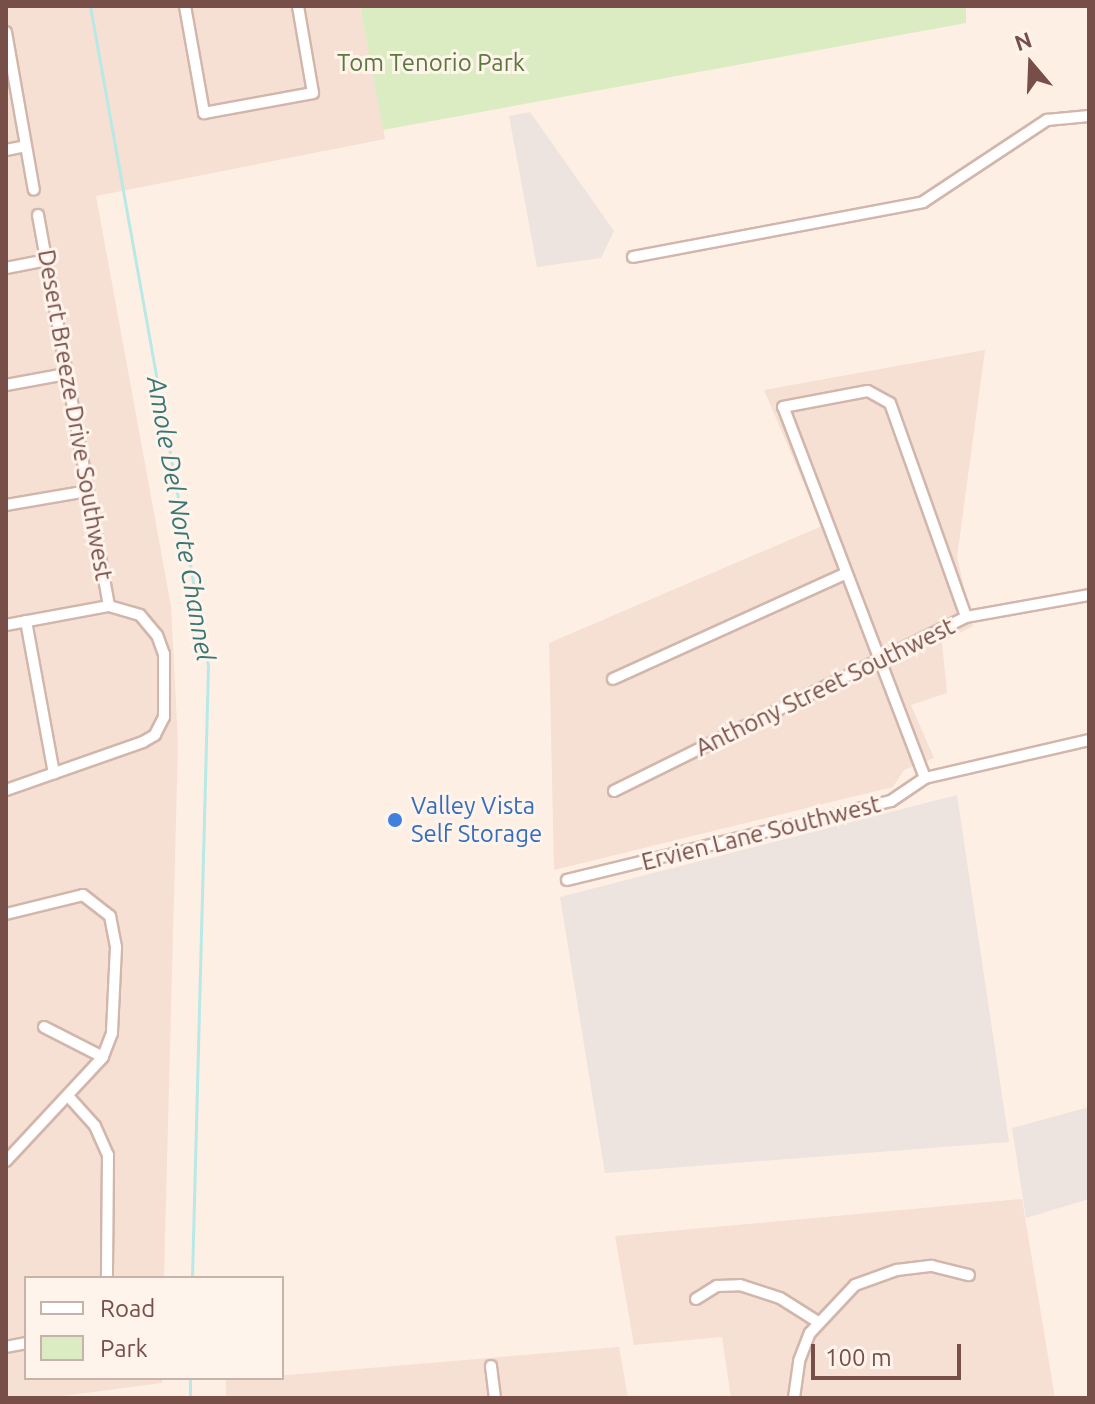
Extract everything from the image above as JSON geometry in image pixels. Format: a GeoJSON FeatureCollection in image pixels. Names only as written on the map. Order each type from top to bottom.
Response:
{"type":"FeatureCollection","features":[{"type":"Feature","properties":{"kind":"street"},"geometry":{"type":"LineString","coordinates":[[185,6],[204,113],[313,93],[298,6]]}},
{"type":"Feature","properties":{"kind":"street"},"geometry":{"type":"LineString","coordinates":[[6,35],[34,190]]}},
{"type":"Feature","properties":{"kind":"street"},"geometry":{"type":"LineString","coordinates":[[633,257],[923,202],[1047,120],[1089,116]]}},
{"type":"Feature","properties":{"kind":"street"},"geometry":{"type":"LineString","coordinates":[[6,150],[26,146]]}},
{"type":"Feature","properties":{"kind":"street","name":"Desert Breeze Drive Southwest"},"geometry":{"type":"LineString","coordinates":[[38,215],[43,261],[109,606],[140,615],[157,635],[164,654],[160,727],[143,742],[54,773]]}},
{"type":"Feature","properties":{"kind":"street"},"geometry":{"type":"LineString","coordinates":[[6,268],[43,261]]}},
{"type":"Feature","properties":{"kind":"street"},"geometry":{"type":"LineString","coordinates":[[6,385],[66,374]]}},
{"type":"Feature","properties":{"kind":"street"},"geometry":{"type":"LineString","coordinates":[[925,778],[783,407],[868,391],[890,403],[966,617]]}},
{"type":"Feature","properties":{"kind":"street"},"geometry":{"type":"LineString","coordinates":[[6,505],[88,491]]}},
{"type":"Feature","properties":{"kind":"street"},"geometry":{"type":"LineString","coordinates":[[613,679],[845,574]]}},
{"type":"Feature","properties":{"kind":"street","name":"Anthony Street Southwest"},"geometry":{"type":"LineString","coordinates":[[614,791],[966,617],[1089,595]]}},
{"type":"Feature","properties":{"kind":"street"},"geometry":{"type":"LineString","coordinates":[[6,625],[109,606]]}},
{"type":"Feature","properties":{"kind":"street"},"geometry":{"type":"LineString","coordinates":[[6,790],[54,773],[26,621]]}},
{"type":"Feature","properties":{"kind":"street","name":"Ervien Lane Southwest"},"geometry":{"type":"LineString","coordinates":[[567,880],[891,801],[925,778],[1089,740]]}},
{"type":"Feature","properties":{"kind":"street"},"geometry":{"type":"LineString","coordinates":[[6,914],[70,894],[97,902],[110,916],[116,947],[113,1024],[103,1057],[69,1097],[7,1157]]}},
{"type":"Feature","properties":{"kind":"street"},"geometry":{"type":"LineString","coordinates":[[44,1027],[103,1057]]}},
{"type":"Feature","properties":{"kind":"street"},"geometry":{"type":"LineString","coordinates":[[69,1097],[95,1126],[108,1155],[107,1276]]}},
{"type":"Feature","properties":{"kind":"street"},"geometry":{"type":"LineString","coordinates":[[794,1398],[799,1361],[818,1322],[838,1298],[873,1277],[932,1266],[969,1275]]}},
{"type":"Feature","properties":{"kind":"street"},"geometry":{"type":"LineString","coordinates":[[696,1299],[717,1286],[740,1285],[780,1298],[818,1322]]}},
{"type":"Feature","properties":{"kind":"street"},"geometry":{"type":"LineString","coordinates":[[491,1366],[495,1398]]}},
{"type":"Feature","properties":{"kind":"shaded area"},"geometry":{"type":"Polygon","coordinates":[[[6,6],[360,6],[385,139],[96,196],[171,606],[178,743],[164,1276],[24,1276],[24,1380],[162,1380],[162,1383],[48,1398],[6,1398],[6,6]]]}},
{"type":"Feature","properties":{"kind":"shaded area"},"geometry":{"type":"Polygon","coordinates":[[[530,112],[614,231],[601,258],[537,267],[509,116],[530,112]]]}},
{"type":"Feature","properties":{"kind":"shaded area"},"geometry":{"type":"Polygon","coordinates":[[[985,350],[957,557],[973,626],[942,642],[947,693],[911,705],[934,758],[904,770],[893,787],[554,870],[549,643],[822,526],[764,390],[985,350]]]}},
{"type":"Feature","properties":{"kind":"shaded area"},"geometry":{"type":"Polygon","coordinates":[[[957,795],[1009,1142],[605,1173],[560,897],[957,795]]]}},
{"type":"Feature","properties":{"kind":"shaded area"},"geometry":{"type":"Polygon","coordinates":[[[1089,1107],[1089,1199],[1026,1218],[1012,1128],[1089,1107]]]}},
{"type":"Feature","properties":{"kind":"shaded area"},"geometry":{"type":"Polygon","coordinates":[[[1022,1199],[1055,1398],[731,1398],[722,1337],[634,1345],[615,1236],[1022,1199]]]}},
{"type":"Feature","properties":{"kind":"shaded area"},"geometry":{"type":"Polygon","coordinates":[[[619,1347],[628,1398],[226,1398],[226,1380],[284,1380],[284,1375],[619,1347]]]}},
{"type":"Feature","properties":{"kind":"green space","name":"Tom Tenorio Park"},"geometry":{"type":"Polygon","coordinates":[[[360,6],[966,6],[966,23],[383,130],[360,6]]]}},
{"type":"Feature","properties":{"kind":"waterway","name":"Amole Del Norte Channel"},"geometry":{"type":"LineString","coordinates":[[90,6],[208,666],[192,1276]]}},
{"type":"Feature","properties":{"kind":"waterway","name":"Amole Del Norte Channel"},"geometry":{"type":"LineString","coordinates":[[190,1380],[190,1398]]}},
{"type":"Feature","properties":{"kind":"place","name":"Valley Vista Self Storage"},"geometry":{"type":"Point","coordinates":[395,820]}}]}
